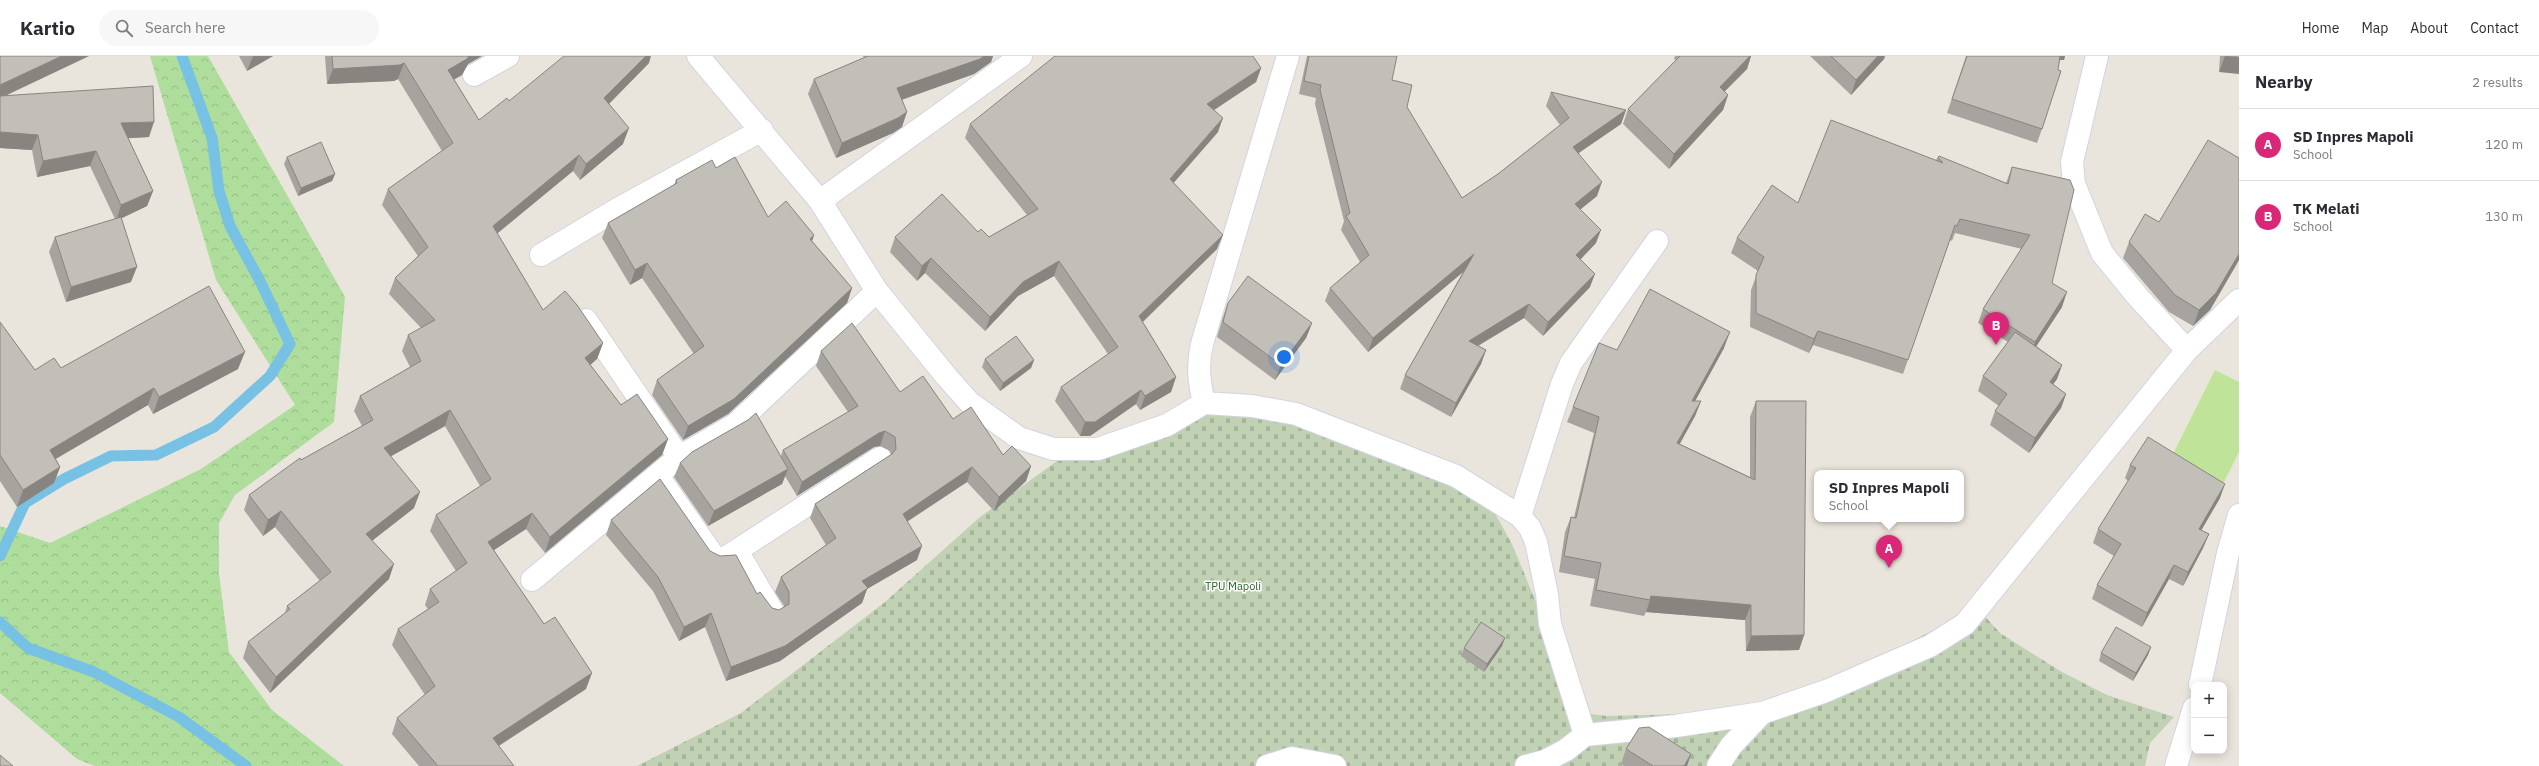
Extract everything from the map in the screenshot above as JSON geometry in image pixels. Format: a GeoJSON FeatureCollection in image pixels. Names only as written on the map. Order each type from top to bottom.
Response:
{"type":"FeatureCollection","features":[{"type":"Feature","properties":{"kind":"street"},"geometry":{"type":"LineString","coordinates":[[474,75],[508,56]]}},
{"type":"Feature","properties":{"kind":"street"},"geometry":{"type":"LineString","coordinates":[[698,56],[762,130],[820,201],[877,291],[970,403],[1019,438],[1053,449],[1098,449],[1167,424],[1204,403],[1252,406],[1296,414],[1456,476],[1520,516],[1530,528],[1536,542],[1547,594],[1550,624],[1585,735]]}},
{"type":"Feature","properties":{"kind":"street"},"geometry":{"type":"LineString","coordinates":[[820,201],[1021,56]]}},
{"type":"Feature","properties":{"kind":"street"},"geometry":{"type":"LineString","coordinates":[[1204,403],[1198,368],[1202,344],[1288,56]]}},
{"type":"Feature","properties":{"kind":"street"},"geometry":{"type":"LineString","coordinates":[[2097,56],[2072,162],[2074,184],[2102,253],[2138,297],[2187,350]]}},
{"type":"Feature","properties":{"kind":"street"},"geometry":{"type":"LineString","coordinates":[[541,255],[616,210],[762,130]]}},
{"type":"Feature","properties":{"kind":"street"},"geometry":{"type":"LineString","coordinates":[[1520,516],[1562,384],[1571,363],[1657,241]]}},
{"type":"Feature","properties":{"kind":"street"},"geometry":{"type":"LineString","coordinates":[[532,580],[679,458],[736,424],[877,291]]}},
{"type":"Feature","properties":{"kind":"street"},"geometry":{"type":"LineString","coordinates":[[1526,766],[1545,761],[1566,750],[1585,735],[1676,726],[1762,713],[1826,691],[1930,646],[1965,624],[2187,350],[2239,300]]}},
{"type":"Feature","properties":{"kind":"street"},"geometry":{"type":"LineString","coordinates":[[574,303],[679,458]]}},
{"type":"Feature","properties":{"kind":"street"},"geometry":{"type":"LineString","coordinates":[[658,476],[715,558],[725,558],[880,458]]}},
{"type":"Feature","properties":{"kind":"street"},"geometry":{"type":"LineString","coordinates":[[2201,682],[2228,553],[2239,515]]}},
{"type":"Feature","properties":{"kind":"street"},"geometry":{"type":"LineString","coordinates":[[737,551],[772,612]]}},
{"type":"Feature","properties":{"kind":"street"},"geometry":{"type":"LineString","coordinates":[[1718,766],[1731,746],[1762,713]]}},
{"type":"Feature","properties":{"kind":"street"},"geometry":{"type":"LineString","coordinates":[[2176,766],[2191,718]]}},
{"type":"Feature","properties":{"kind":"street"},"geometry":{"type":"LineString","coordinates":[[1267,766],[1292,758],[1335,766]]}},
{"type":"Feature","properties":{"kind":"green space"},"geometry":{"type":"Polygon","coordinates":[[[150,56],[208,56],[345,297],[334,422],[235,495],[219,523],[219,574],[229,652],[272,710],[344,766],[95,766],[77,759],[0,693],[0,526],[50,543],[201,469],[295,405],[216,280],[150,56]]]}},
{"type":"Feature","properties":{"kind":"green space"},"geometry":{"type":"Polygon","coordinates":[[[2215,370],[2239,382],[2239,452],[2221,488],[2169,462],[2215,370]]]}},
{"type":"Feature","properties":{"kind":"green space","name":"TPU Mapoli"},"geometry":{"type":"Polygon","coordinates":[[[1245,397],[1482,490],[1512,544],[1582,713],[1607,716],[1683,714],[1765,706],[1845,674],[1952,621],[1981,612],[2000,633],[2062,672],[2107,695],[2174,717],[2150,743],[2145,766],[637,766],[741,713],[885,602],[980,517],[1061,458],[1245,397]]]}},
{"type":"Feature","properties":{"kind":"building"},"geometry":{"type":"Polygon","coordinates":[[[0,56],[62,56],[0,85],[0,56]]]}},
{"type":"Feature","properties":{"kind":"building"},"geometry":{"type":"Polygon","coordinates":[[[332,56],[469,56],[467,59],[448,70],[479,120],[507,98],[509,101],[564,56],[646,56],[604,98],[629,128],[586,164],[579,155],[493,226],[543,310],[565,291],[577,305],[603,343],[585,358],[621,405],[637,394],[668,439],[550,537],[532,513],[488,542],[544,624],[555,617],[592,673],[493,738],[514,766],[438,766],[397,718],[435,686],[398,629],[439,602],[430,589],[467,563],[436,515],[491,479],[450,410],[384,448],[420,492],[366,534],[394,564],[276,677],[248,642],[290,609],[287,606],[331,572],[281,511],[268,520],[249,495],[300,458],[301,460],[373,420],[360,396],[421,361],[408,335],[435,320],[395,278],[428,247],[388,189],[453,143],[404,63],[400,65],[333,69],[332,56]]]}},
{"type":"Feature","properties":{"kind":"building"},"geometry":{"type":"Polygon","coordinates":[[[868,56],[984,56],[980,59],[897,88],[907,112],[898,118],[842,143],[814,79],[868,56]]]}},
{"type":"Feature","properties":{"kind":"building"},"geometry":{"type":"Polygon","coordinates":[[[1055,56],[1253,56],[1261,68],[1207,104],[1223,118],[1170,179],[1223,235],[1139,316],[1176,377],[1145,396],[1141,390],[1095,422],[1085,422],[1061,387],[1118,347],[1059,261],[1023,282],[990,317],[931,258],[922,266],[895,237],[942,194],[978,232],[981,229],[989,237],[1038,209],[970,124],[1055,56]]]}},
{"type":"Feature","properties":{"kind":"building"},"geometry":{"type":"Polygon","coordinates":[[[1309,56],[1397,56],[1392,80],[1412,85],[1407,107],[1462,198],[1498,174],[1569,118],[1551,92],[1626,110],[1573,147],[1602,182],[1575,204],[1601,230],[1576,255],[1595,274],[1548,322],[1529,304],[1469,341],[1486,350],[1456,403],[1405,375],[1474,254],[1373,338],[1330,288],[1369,255],[1346,216],[1350,213],[1320,90],[1321,85],[1304,81],[1309,56]]]}},
{"type":"Feature","properties":{"kind":"building"},"geometry":{"type":"Polygon","coordinates":[[[1680,56],[1750,56],[1720,87],[1728,95],[1674,154],[1628,109],[1680,56]]]}},
{"type":"Feature","properties":{"kind":"building"},"geometry":{"type":"Polygon","coordinates":[[[1831,56],[1878,56],[1856,80],[1831,56]]]}},
{"type":"Feature","properties":{"kind":"building"},"geometry":{"type":"Polygon","coordinates":[[[1967,56],[2060,56],[2058,70],[2061,71],[2042,129],[1952,99],[1967,56]]]}},
{"type":"Feature","properties":{"kind":"building"},"geometry":{"type":"Polygon","coordinates":[[[153,86],[154,122],[121,123],[153,191],[121,205],[96,151],[43,161],[38,135],[0,132],[0,96],[153,86]]]}},
{"type":"Feature","properties":{"kind":"building"},"geometry":{"type":"Polygon","coordinates":[[[1831,120],[1943,163],[1938,157],[1939,156],[2008,184],[2012,167],[2070,180],[2074,190],[2052,283],[2067,292],[2035,342],[1983,309],[2030,235],[1960,219],[1957,226],[1955,225],[1908,360],[1818,331],[1814,339],[1756,313],[1756,275],[1764,257],[1737,238],[1772,185],[1798,203],[1831,120]]]}},
{"type":"Feature","properties":{"kind":"building"},"geometry":{"type":"Polygon","coordinates":[[[2208,140],[2239,158],[2239,254],[2216,293],[2199,310],[2175,295],[2129,242],[2145,214],[2159,222],[2208,140]]]}},
{"type":"Feature","properties":{"kind":"building"},"geometry":{"type":"Polygon","coordinates":[[[321,142],[335,174],[301,188],[287,157],[321,142]]]}},
{"type":"Feature","properties":{"kind":"building"},"geometry":{"type":"Polygon","coordinates":[[[735,157],[768,217],[786,201],[814,235],[810,239],[852,288],[734,399],[688,426],[657,380],[704,346],[647,263],[635,270],[608,223],[677,183],[676,180],[712,160],[716,168],[735,157]]]}},
{"type":"Feature","properties":{"kind":"building"},"geometry":{"type":"Polygon","coordinates":[[[121,217],[137,267],[71,287],[55,237],[121,217]]]}},
{"type":"Feature","properties":{"kind":"building"},"geometry":{"type":"Polygon","coordinates":[[[1248,276],[1312,323],[1281,365],[1223,322],[1228,303],[1248,276]]]}},
{"type":"Feature","properties":{"kind":"building"},"geometry":{"type":"Polygon","coordinates":[[[209,286],[245,352],[159,397],[154,388],[50,450],[60,467],[23,490],[0,455],[0,322],[35,370],[54,358],[61,368],[209,286]]]}},
{"type":"Feature","properties":{"kind":"building"},"geometry":{"type":"Polygon","coordinates":[[[1650,289],[1730,332],[1692,401],[1701,401],[1677,443],[1755,480],[1756,401],[1806,401],[1804,635],[1751,636],[1751,605],[1651,596],[1650,600],[1596,590],[1601,563],[1564,556],[1571,517],[1576,518],[1599,417],[1573,407],[1599,343],[1617,350],[1650,289]]]}},
{"type":"Feature","properties":{"kind":"building"},"geometry":{"type":"Polygon","coordinates":[[[852,323],[900,392],[923,376],[953,419],[971,407],[1003,455],[1012,446],[1031,466],[999,497],[972,467],[903,514],[922,546],[862,581],[868,588],[785,646],[731,667],[711,613],[684,627],[658,577],[611,520],[660,479],[710,551],[720,556],[736,555],[757,594],[760,592],[772,608],[779,610],[789,604],[789,592],[781,577],[836,538],[815,504],[892,454],[896,449],[895,437],[885,431],[879,433],[802,482],[783,450],[858,406],[821,351],[852,323]]]}},
{"type":"Feature","properties":{"kind":"building"},"geometry":{"type":"Polygon","coordinates":[[[2015,332],[2062,365],[2050,382],[2066,394],[2035,438],[1995,411],[2007,394],[1983,376],[2015,332]]]}},
{"type":"Feature","properties":{"kind":"building"},"geometry":{"type":"Polygon","coordinates":[[[1016,336],[1034,360],[1003,383],[985,359],[1016,336]]]}},
{"type":"Feature","properties":{"kind":"building"},"geometry":{"type":"Polygon","coordinates":[[[756,413],[788,469],[714,511],[680,463],[692,452],[748,420],[756,413]]]}},
{"type":"Feature","properties":{"kind":"building"},"geometry":{"type":"Polygon","coordinates":[[[2148,437],[2225,484],[2199,529],[2209,534],[2188,572],[2174,565],[2147,613],[2097,585],[2121,544],[2098,529],[2136,468],[2130,465],[2148,437]]]}},
{"type":"Feature","properties":{"kind":"building"},"geometry":{"type":"Polygon","coordinates":[[[1481,622],[1505,638],[1487,664],[1464,648],[1481,622]]]}},
{"type":"Feature","properties":{"kind":"building"},"geometry":{"type":"Polygon","coordinates":[[[2116,627],[2151,647],[2136,673],[2101,653],[2116,627]]]}},
{"type":"Feature","properties":{"kind":"building"},"geometry":{"type":"Polygon","coordinates":[[[1649,727],[1691,754],[1684,766],[1653,766],[1626,749],[1639,728],[1649,727]]]}},
{"type":"Feature","properties":{"kind":"building"},"geometry":{"type":"Polygon","coordinates":[[[0,755],[13,766],[0,766],[0,755]]]}},
{"type":"Feature","properties":{"kind":"waterway"},"geometry":{"type":"LineString","coordinates":[[0,556],[25,503],[64,479],[111,456],[156,455],[214,427],[270,376],[290,344],[260,281],[230,226],[219,191],[212,138],[182,56]]}},
{"type":"Feature","properties":{"kind":"waterway"},"geometry":{"type":"LineString","coordinates":[[0,622],[28,648],[94,672],[179,717],[246,766]]}},
{"type":"Feature","properties":{"kind":"place","name":"TK Melati"},"geometry":{"type":"Point","coordinates":[1996,345]}},
{"type":"Feature","properties":{"kind":"place","name":"SD Inpres Mapoli"},"geometry":{"type":"Point","coordinates":[1889,568]}}]}
